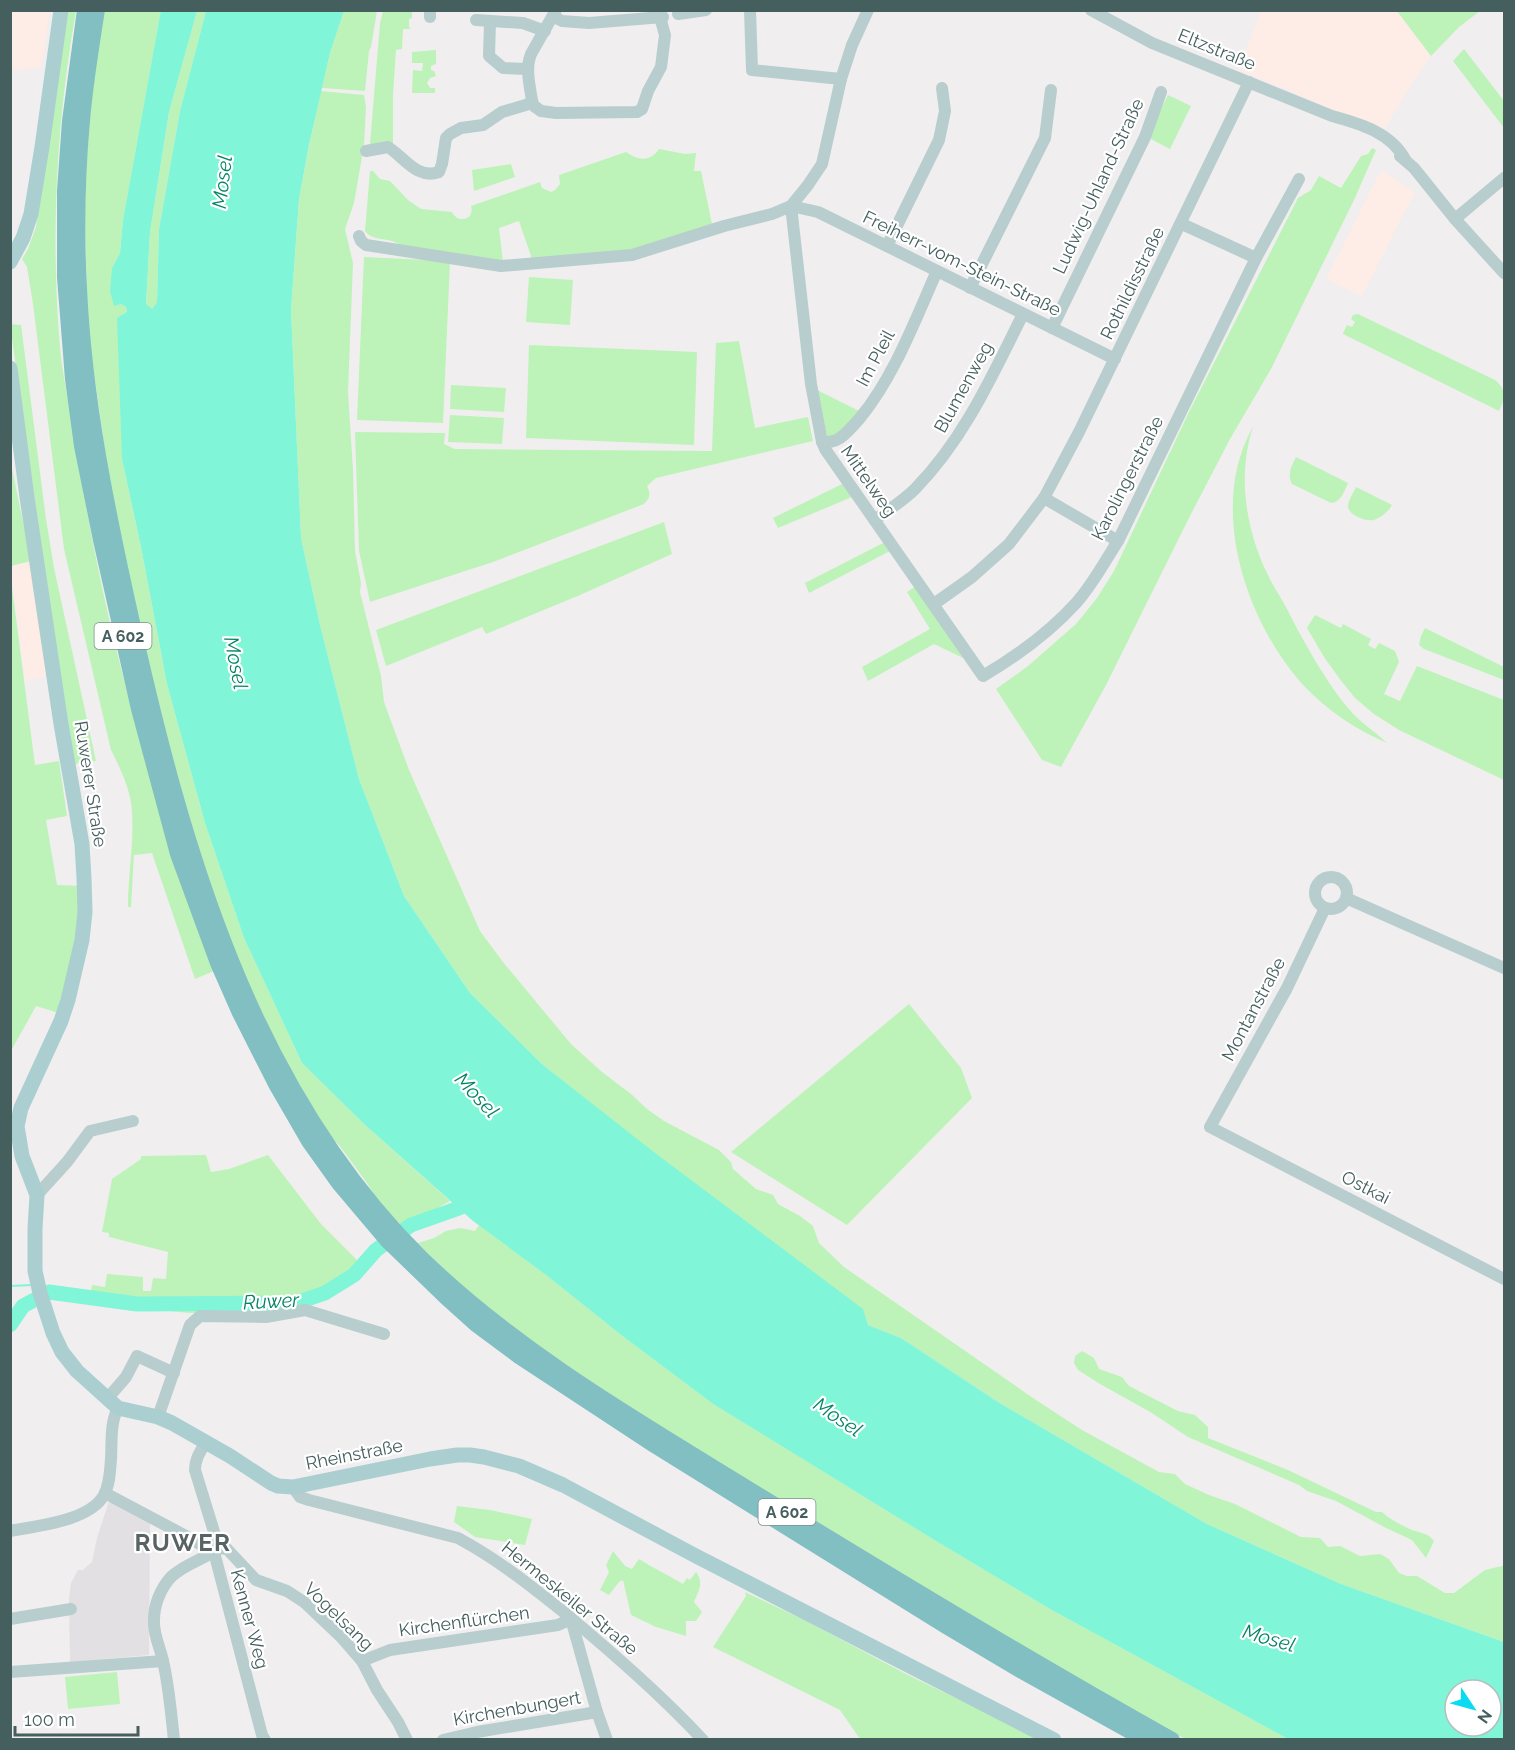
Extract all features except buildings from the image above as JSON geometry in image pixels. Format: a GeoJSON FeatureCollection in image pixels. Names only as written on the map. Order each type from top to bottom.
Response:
{"type":"FeatureCollection","features":[{"type":"Feature","properties":{"kind":"highway","name":"A 602"},"geometry":{"type":"LineString","coordinates":[[85,10],[70,121],[65,191],[64,277],[72,379],[82,446],[139,709],[178,854],[218,963],[240,1013],[276,1084],[309,1141],[339,1183],[370,1212],[476,1324],[519,1356],[581,1398],[946,1626],[1146,1740]]}},
{"type":"Feature","properties":{"kind":"highway","name":"A 602"},"geometry":{"type":"LineString","coordinates":[[97,10],[82,121],[78,194],[78,285],[81,332],[99,459],[114,540],[151,707],[194,859],[230,959],[254,1014],[287,1077],[321,1136],[370,1212]]}},
{"type":"Feature","properties":{"kind":"highway","name":"A 602"},"geometry":{"type":"LineString","coordinates":[[415,1260],[523,1344],[627,1413],[994,1638],[1172,1740]]}},
{"type":"Feature","properties":{"kind":"main road"},"geometry":{"type":"LineString","coordinates":[[10,262],[23,238],[31,214],[61,10]]}},
{"type":"Feature","properties":{"kind":"main road","name":"Ruwerer Straße"},"geometry":{"type":"LineString","coordinates":[[10,368],[28,507],[82,844],[84,878],[85,912],[82,940],[68,1000],[61,1021],[27,1093],[18,1120],[16,1157],[37,1195],[35,1271],[53,1333]]}},
{"type":"Feature","properties":{"kind":"main road","name":"Rheinstraße"},"geometry":{"type":"LineString","coordinates":[[53,1333],[62,1352],[77,1371],[113,1404],[172,1423],[278,1486],[293,1486],[457,1455],[484,1457],[519,1466],[544,1476],[1054,1740]]}},
{"type":"Feature","properties":{"kind":"street"},"geometry":{"type":"LineString","coordinates":[[678,14],[706,10]]}},
{"type":"Feature","properties":{"kind":"street"},"geometry":{"type":"LineString","coordinates":[[750,10],[752,70],[841,79]]}},
{"type":"Feature","properties":{"kind":"street"},"geometry":{"type":"LineString","coordinates":[[358,236],[366,244],[501,266],[632,255],[724,226],[772,214],[791,206],[822,164],[841,79],[852,45],[868,10]]}},
{"type":"Feature","properties":{"kind":"street","name":"Eltzstraße"},"geometry":{"type":"LineString","coordinates":[[1090,10],[1107,15],[1152,43],[1332,116],[1354,122],[1386,137],[1402,152],[1406,160],[1455,219],[1504,273]]}},
{"type":"Feature","properties":{"kind":"street"},"geometry":{"type":"LineString","coordinates":[[555,14],[562,21],[589,23],[661,15],[665,35],[661,67],[648,91],[642,109],[637,112],[556,113],[542,111],[534,106],[528,60],[555,14]]}},
{"type":"Feature","properties":{"kind":"street"},"geometry":{"type":"LineString","coordinates":[[476,20],[523,23],[545,31]]}},
{"type":"Feature","properties":{"kind":"street"},"geometry":{"type":"LineString","coordinates":[[490,22],[489,56],[502,68],[528,69]]}},
{"type":"Feature","properties":{"kind":"street","name":"Rothildisstraße"},"geometry":{"type":"LineString","coordinates":[[933,604],[972,577],[1008,544],[1044,498],[1182,224],[1250,82]]}},
{"type":"Feature","properties":{"kind":"street"},"geometry":{"type":"LineString","coordinates":[[887,246],[939,140],[945,111],[942,88]]}},
{"type":"Feature","properties":{"kind":"street"},"geometry":{"type":"LineString","coordinates":[[970,288],[1045,138],[1051,90]]}},
{"type":"Feature","properties":{"kind":"street","name":"Ludwig-Uhland-Straße"},"geometry":{"type":"LineString","coordinates":[[1052,328],[1145,137],[1161,92]]}},
{"type":"Feature","properties":{"kind":"street"},"geometry":{"type":"LineString","coordinates":[[366,151],[388,147],[397,152],[418,172],[434,174],[439,172],[446,138],[450,134],[461,128],[483,125],[502,112],[532,101]]}},
{"type":"Feature","properties":{"kind":"street"},"geometry":{"type":"LineString","coordinates":[[1455,219],[1504,178]]}},
{"type":"Feature","properties":{"kind":"street","name":"Karolingerstraße"},"geometry":{"type":"LineString","coordinates":[[983,676],[1037,640],[1077,602],[1118,541],[1256,258],[1299,179]]}},
{"type":"Feature","properties":{"kind":"street","name":"Freiherr-vom-Stein-Straße"},"geometry":{"type":"LineString","coordinates":[[791,206],[818,212],[1115,359]]}},
{"type":"Feature","properties":{"kind":"street","name":"Mittelweg"},"geometry":{"type":"LineString","coordinates":[[791,206],[811,384],[822,442],[983,676]]}},
{"type":"Feature","properties":{"kind":"street"},"geometry":{"type":"LineString","coordinates":[[1182,224],[1256,258]]}},
{"type":"Feature","properties":{"kind":"street","name":"Im Pleil"},"geometry":{"type":"LineString","coordinates":[[822,442],[832,442],[840,438],[854,425],[875,398],[901,350],[937,271]]}},
{"type":"Feature","properties":{"kind":"street","name":"Blumenweg"},"geometry":{"type":"LineString","coordinates":[[874,520],[913,491],[940,462],[957,439],[1023,314]]}},
{"type":"Feature","properties":{"kind":"street"},"geometry":{"type":"LineString","coordinates":[[1044,498],[1118,541]]}},
{"type":"Feature","properties":{"kind":"street"},"geometry":{"type":"LineString","coordinates":[[1331,877],[1341,881],[1346,887],[1346,898],[1335,909],[1325,908],[1317,900],[1316,892],[1320,882],[1331,877]]}},
{"type":"Feature","properties":{"kind":"street"},"geometry":{"type":"LineString","coordinates":[[1346,898],[1504,968]]}},
{"type":"Feature","properties":{"kind":"street","name":"Montanstraße"},"geometry":{"type":"LineString","coordinates":[[1210,1127],[1287,988],[1325,908]]}},
{"type":"Feature","properties":{"kind":"street"},"geometry":{"type":"LineString","coordinates":[[37,1195],[68,1162],[90,1131],[133,1121]]}},
{"type":"Feature","properties":{"kind":"street","name":"Ostkai"},"geometry":{"type":"LineString","coordinates":[[1210,1127],[1504,1279]]}},
{"type":"Feature","properties":{"kind":"street"},"geometry":{"type":"LineString","coordinates":[[158,1418],[190,1325],[200,1316],[266,1317],[305,1310],[384,1334]]}},
{"type":"Feature","properties":{"kind":"street"},"geometry":{"type":"LineString","coordinates":[[10,1531],[71,1518],[95,1505],[105,1493],[110,1470],[113,1404],[137,1356],[174,1373]]}},
{"type":"Feature","properties":{"kind":"street","name":"Kenner Weg"},"geometry":{"type":"LineString","coordinates":[[206,1443],[195,1462],[195,1470],[265,1740]]}},
{"type":"Feature","properties":{"kind":"street","name":"Hermeskeiler Straße"},"geometry":{"type":"LineString","coordinates":[[293,1486],[300,1497],[309,1500],[458,1538],[502,1564],[602,1643],[668,1702],[702,1739]]}},
{"type":"Feature","properties":{"kind":"street","name":"Vogelsang"},"geometry":{"type":"LineString","coordinates":[[105,1493],[216,1550],[227,1549],[256,1580],[287,1591],[304,1602],[342,1638],[362,1661],[407,1740]]}},
{"type":"Feature","properties":{"kind":"street"},"geometry":{"type":"LineString","coordinates":[[174,1740],[163,1660],[154,1621],[156,1603],[160,1593],[172,1577],[216,1550]]}},
{"type":"Feature","properties":{"kind":"street"},"geometry":{"type":"LineString","coordinates":[[10,1619],[71,1609]]}},
{"type":"Feature","properties":{"kind":"street"},"geometry":{"type":"LineString","coordinates":[[571,1619],[607,1740]]}},
{"type":"Feature","properties":{"kind":"street","name":"Kirchenflürchen"},"geometry":{"type":"LineString","coordinates":[[362,1661],[390,1650],[558,1625],[571,1619]]}},
{"type":"Feature","properties":{"kind":"street"},"geometry":{"type":"LineString","coordinates":[[10,1672],[163,1660]]}},
{"type":"Feature","properties":{"kind":"street","name":"Kirchenbungert"},"geometry":{"type":"LineString","coordinates":[[443,1740],[597,1712]]}},
{"type":"Feature","properties":{"kind":"shaded area"},"geometry":{"type":"Polygon","coordinates":[[[10,11],[50,11],[41,67],[11,71],[10,11]]]}},
{"type":"Feature","properties":{"kind":"shaded area"},"geometry":{"type":"Polygon","coordinates":[[[68,11],[76,11],[64,91],[56,213],[57,294],[62,362],[80,474],[105,603],[149,766],[214,971],[195,979],[152,853],[134,855],[131,907],[128,907],[132,836],[130,796],[111,750],[64,549],[33,304],[27,267],[22,259],[36,227],[68,11]]]}},
{"type":"Feature","properties":{"kind":"shaded area"},"geometry":{"type":"Polygon","coordinates":[[[105,11],[161,11],[123,220],[120,253],[112,268],[121,304],[126,307],[127,312],[122,459],[167,684],[205,823],[244,938],[302,1063],[364,1124],[450,1201],[403,1227],[380,1204],[339,1145],[326,1132],[294,1079],[239,964],[214,899],[169,748],[110,486],[88,330],[84,192],[95,60],[105,11]]]}},
{"type":"Feature","properties":{"kind":"shaded area"},"geometry":{"type":"Polygon","coordinates":[[[197,11],[206,11],[180,111],[159,229],[157,302],[152,309],[146,305],[150,232],[169,112],[197,11]]]}},
{"type":"Feature","properties":{"kind":"shaded area"},"geometry":{"type":"Polygon","coordinates":[[[344,11],[377,11],[369,51],[365,91],[322,88],[330,53],[344,11]]]}},
{"type":"Feature","properties":{"kind":"shaded area"},"geometry":{"type":"Polygon","coordinates":[[[383,11],[412,11],[412,18],[409,19],[411,29],[403,29],[402,49],[396,50],[393,145],[370,144],[380,23],[383,11]]]}},
{"type":"Feature","properties":{"kind":"shaded area"},"geometry":{"type":"Polygon","coordinates":[[[1261,11],[1397,11],[1431,56],[1382,133],[1238,70],[1261,11]]]}},
{"type":"Feature","properties":{"kind":"shaded area"},"geometry":{"type":"Polygon","coordinates":[[[1397,11],[1480,11],[1459,27],[1431,56],[1397,11]]]}},
{"type":"Feature","properties":{"kind":"shaded area"},"geometry":{"type":"Polygon","coordinates":[[[1464,49],[1504,101],[1504,128],[1453,61],[1464,49]]]}},
{"type":"Feature","properties":{"kind":"shaded area"},"geometry":{"type":"Polygon","coordinates":[[[436,50],[436,64],[431,66],[431,70],[436,76],[430,78],[427,83],[430,88],[435,88],[435,93],[412,93],[413,70],[422,71],[423,63],[412,63],[412,52],[436,50]]]}},
{"type":"Feature","properties":{"kind":"shaded area"},"geometry":{"type":"Polygon","coordinates":[[[321,91],[364,95],[366,107],[364,145],[354,203],[345,229],[353,263],[348,392],[355,551],[361,583],[360,592],[381,676],[384,702],[409,770],[480,931],[503,962],[571,1044],[647,1109],[664,1121],[719,1150],[731,1162],[733,1169],[756,1189],[773,1195],[778,1204],[813,1226],[819,1243],[844,1267],[1036,1400],[1082,1430],[1159,1472],[1175,1474],[1185,1484],[1235,1504],[1301,1537],[1320,1538],[1328,1547],[1340,1546],[1360,1556],[1380,1554],[1389,1559],[1399,1573],[1417,1576],[1445,1593],[1454,1593],[1485,1570],[1504,1567],[1504,1642],[1341,1584],[1207,1524],[998,1402],[901,1338],[868,1325],[543,1065],[470,993],[404,896],[359,779],[320,625],[301,538],[291,310],[299,199],[321,91]]]}},
{"type":"Feature","properties":{"kind":"shaded area"},"geometry":{"type":"Polygon","coordinates":[[[1168,95],[1191,106],[1170,149],[1147,137],[1168,95]]]}},
{"type":"Feature","properties":{"kind":"shaded area"},"geometry":{"type":"Polygon","coordinates":[[[1372,148],[1376,150],[1354,200],[1271,369],[1230,439],[1106,685],[1061,767],[1042,760],[996,689],[1028,666],[1076,624],[1097,598],[1114,571],[1189,412],[1298,198],[1311,190],[1319,176],[1341,188],[1361,156],[1368,154],[1372,148]]]}},
{"type":"Feature","properties":{"kind":"shaded area"},"geometry":{"type":"Polygon","coordinates":[[[659,149],[685,154],[696,153],[694,171],[701,171],[712,224],[629,250],[532,259],[519,221],[499,228],[503,262],[405,248],[394,242],[374,237],[365,231],[370,171],[373,171],[380,179],[390,181],[408,200],[421,209],[452,212],[458,218],[465,219],[471,215],[471,206],[540,182],[542,188],[551,192],[560,184],[559,175],[626,152],[635,157],[648,158],[659,149]]]}},
{"type":"Feature","properties":{"kind":"shaded area"},"geometry":{"type":"Polygon","coordinates":[[[511,164],[515,177],[474,191],[472,170],[511,164]]]}},
{"type":"Feature","properties":{"kind":"shaded area"},"geometry":{"type":"Polygon","coordinates":[[[1381,170],[1415,192],[1362,296],[1326,279],[1381,170]]]}},
{"type":"Feature","properties":{"kind":"shaded area"},"geometry":{"type":"Polygon","coordinates":[[[364,257],[450,261],[443,423],[357,420],[364,257]]]}},
{"type":"Feature","properties":{"kind":"shaded area"},"geometry":{"type":"Polygon","coordinates":[[[529,277],[573,280],[570,325],[526,322],[529,277]]]}},
{"type":"Feature","properties":{"kind":"shaded area"},"geometry":{"type":"Polygon","coordinates":[[[1358,314],[1495,380],[1502,387],[1504,394],[1499,411],[1343,334],[1347,325],[1352,327],[1355,322],[1351,319],[1353,315],[1358,314]]]}},
{"type":"Feature","properties":{"kind":"shaded area"},"geometry":{"type":"Polygon","coordinates":[[[10,324],[21,325],[54,568],[96,761],[75,764],[57,656],[10,324]]]}},
{"type":"Feature","properties":{"kind":"shaded area"},"geometry":{"type":"Polygon","coordinates":[[[739,341],[755,428],[808,417],[813,441],[656,478],[647,486],[649,496],[644,504],[493,562],[370,602],[359,551],[355,432],[445,433],[444,444],[455,449],[712,451],[716,343],[739,341]]]}},
{"type":"Feature","properties":{"kind":"shaded area"},"geometry":{"type":"Polygon","coordinates":[[[529,345],[697,352],[694,445],[526,438],[529,345]]]}},
{"type":"Feature","properties":{"kind":"shaded area"},"geometry":{"type":"Polygon","coordinates":[[[451,385],[506,388],[504,412],[450,409],[451,385]]]}},
{"type":"Feature","properties":{"kind":"shaded area"},"geometry":{"type":"Polygon","coordinates":[[[817,390],[861,412],[832,438],[827,436],[817,390]]]}},
{"type":"Feature","properties":{"kind":"shaded area"},"geometry":{"type":"Polygon","coordinates":[[[450,415],[504,418],[502,444],[448,442],[450,415]]]}},
{"type":"Feature","properties":{"kind":"shaded area"},"geometry":{"type":"Polygon","coordinates":[[[1253,427],[1245,466],[1245,487],[1251,527],[1263,565],[1333,688],[1353,714],[1387,743],[1342,719],[1304,686],[1283,660],[1265,630],[1250,597],[1240,562],[1234,527],[1233,492],[1240,458],[1253,427]]]}},
{"type":"Feature","properties":{"kind":"shaded area"},"geometry":{"type":"Polygon","coordinates":[[[1296,457],[1348,483],[1340,499],[1331,503],[1292,484],[1290,474],[1296,457]]]}},
{"type":"Feature","properties":{"kind":"shaded area"},"geometry":{"type":"Polygon","coordinates":[[[10,459],[31,561],[11,566],[10,566],[10,459]]]}},
{"type":"Feature","properties":{"kind":"shaded area"},"geometry":{"type":"Polygon","coordinates":[[[842,484],[852,497],[778,528],[773,518],[842,484]]]}},
{"type":"Feature","properties":{"kind":"shaded area"},"geometry":{"type":"Polygon","coordinates":[[[1356,487],[1392,505],[1389,510],[1374,520],[1358,517],[1351,512],[1348,505],[1356,487]]]}},
{"type":"Feature","properties":{"kind":"shaded area"},"geometry":{"type":"Polygon","coordinates":[[[664,522],[672,554],[486,634],[482,627],[386,666],[376,630],[664,522]]]}},
{"type":"Feature","properties":{"kind":"shaded area"},"geometry":{"type":"Polygon","coordinates":[[[883,543],[890,551],[809,593],[805,583],[883,543]]]}},
{"type":"Feature","properties":{"kind":"shaded area"},"geometry":{"type":"Polygon","coordinates":[[[31,561],[48,676],[25,681],[10,566],[31,561]]]}},
{"type":"Feature","properties":{"kind":"shaded area"},"geometry":{"type":"Polygon","coordinates":[[[10,572],[35,765],[59,761],[67,816],[46,820],[57,885],[84,886],[62,1014],[36,1006],[11,1051],[10,572]]]}},
{"type":"Feature","properties":{"kind":"shaded area"},"geometry":{"type":"Polygon","coordinates":[[[916,586],[963,658],[934,644],[868,681],[862,667],[930,629],[907,592],[916,586]]]}},
{"type":"Feature","properties":{"kind":"shaded area"},"geometry":{"type":"Polygon","coordinates":[[[1315,615],[1341,628],[1343,624],[1371,639],[1368,645],[1375,649],[1379,643],[1395,651],[1399,662],[1384,694],[1400,701],[1417,666],[1504,700],[1504,780],[1399,730],[1355,698],[1324,657],[1307,628],[1315,615]]]}},
{"type":"Feature","properties":{"kind":"shaded area"},"geometry":{"type":"Polygon","coordinates":[[[1425,628],[1504,667],[1504,680],[1424,649],[1419,645],[1425,628]]]}},
{"type":"Feature","properties":{"kind":"shaded area"},"geometry":{"type":"Polygon","coordinates":[[[909,1004],[961,1068],[972,1098],[847,1225],[731,1152],[909,1004]]]}},
{"type":"Feature","properties":{"kind":"shaded area"},"geometry":{"type":"Polygon","coordinates":[[[206,1155],[211,1172],[229,1169],[268,1155],[321,1224],[365,1268],[349,1285],[327,1297],[297,1306],[272,1310],[189,1313],[89,1302],[92,1285],[105,1287],[107,1274],[143,1277],[143,1291],[151,1291],[153,1278],[166,1279],[168,1252],[109,1237],[109,1233],[102,1232],[112,1179],[141,1159],[141,1156],[206,1155]]]}},
{"type":"Feature","properties":{"kind":"shaded area"},"geometry":{"type":"Polygon","coordinates":[[[479,1225],[713,1404],[1050,1609],[1288,1739],[1185,1739],[1073,1678],[681,1440],[526,1339],[445,1271],[418,1243],[446,1231],[460,1228],[475,1231],[479,1225]]]}},
{"type":"Feature","properties":{"kind":"shaded area"},"geometry":{"type":"Polygon","coordinates":[[[1082,1351],[1094,1358],[1099,1369],[1122,1377],[1129,1386],[1178,1411],[1195,1415],[1208,1427],[1208,1438],[1288,1470],[1376,1512],[1382,1512],[1408,1528],[1432,1538],[1434,1541],[1426,1558],[1412,1540],[1336,1501],[1307,1491],[1299,1485],[1188,1437],[1078,1370],[1074,1363],[1075,1356],[1082,1351]]]}},
{"type":"Feature","properties":{"kind":"shaded area"},"geometry":{"type":"Polygon","coordinates":[[[110,1498],[144,1517],[150,1524],[149,1655],[70,1662],[71,1583],[78,1570],[83,1570],[92,1562],[110,1498]]]}},
{"type":"Feature","properties":{"kind":"shaded area"},"geometry":{"type":"Polygon","coordinates":[[[457,1506],[532,1519],[525,1545],[475,1537],[454,1522],[457,1506]]]}},
{"type":"Feature","properties":{"kind":"shaded area"},"geometry":{"type":"Polygon","coordinates":[[[613,1551],[625,1566],[632,1569],[639,1559],[683,1584],[687,1578],[690,1580],[696,1572],[700,1583],[694,1602],[702,1612],[696,1621],[686,1621],[686,1636],[656,1627],[631,1615],[623,1580],[609,1595],[600,1590],[609,1572],[606,1565],[613,1551]]]}},
{"type":"Feature","properties":{"kind":"shaded area"},"geometry":{"type":"Polygon","coordinates":[[[745,1592],[806,1621],[908,1675],[1041,1739],[860,1739],[840,1710],[713,1647],[746,1596],[745,1592]]]}},
{"type":"Feature","properties":{"kind":"shaded area"},"geometry":{"type":"Polygon","coordinates":[[[117,1672],[120,1704],[68,1709],[65,1677],[117,1672]]]}},
{"type":"Feature","properties":{"kind":"water","name":"Mosel"},"geometry":{"type":"Polygon","coordinates":[[[161,10],[197,11],[169,112],[150,232],[146,304],[152,309],[157,302],[159,229],[180,111],[206,11],[344,11],[330,53],[299,199],[291,310],[301,538],[320,625],[359,779],[404,896],[470,993],[543,1065],[655,1153],[863,1309],[868,1325],[901,1338],[998,1402],[1207,1524],[1341,1584],[1504,1642],[1504,1739],[1288,1739],[1050,1609],[713,1404],[473,1221],[364,1124],[302,1063],[244,938],[205,823],[167,684],[122,459],[117,318],[127,312],[126,307],[121,304],[114,306],[110,291],[112,268],[120,253],[123,220],[161,10]]]}},
{"type":"Feature","properties":{"kind":"waterway","name":"Ruwer"},"geometry":{"type":"LineString","coordinates":[[10,1325],[23,1306],[49,1292],[137,1304],[296,1303],[325,1293],[354,1275],[376,1250],[411,1225],[476,1200]]}},
{"type":"Feature","properties":{"kind":"waterway"},"geometry":{"type":"LineString","coordinates":[[10,1286],[32,1285]]}},
{"type":"Feature","properties":{"kind":"district","name":"RUWER"},"geometry":{"type":"Point","coordinates":[183,1542]}}]}
